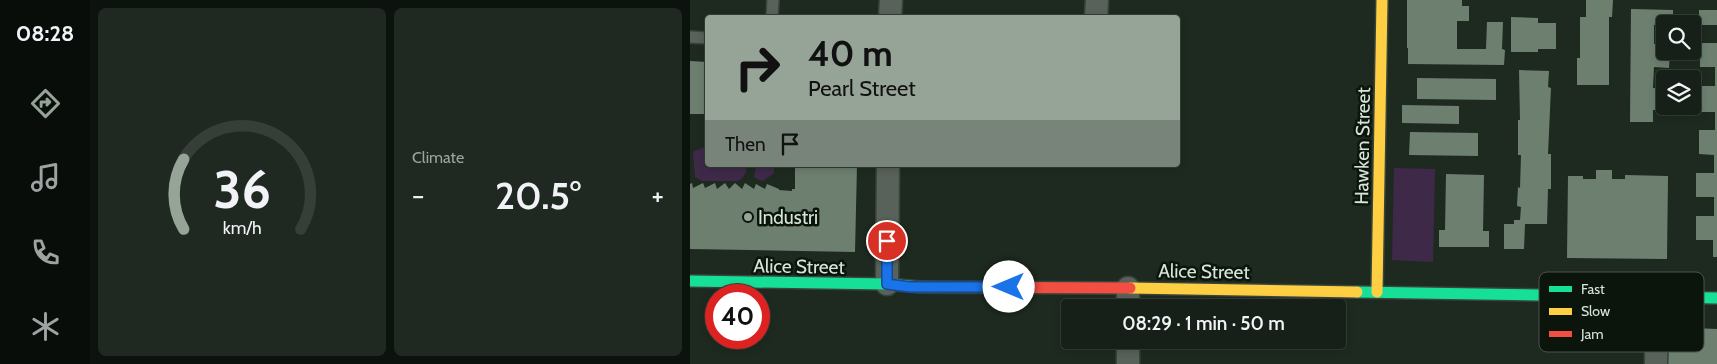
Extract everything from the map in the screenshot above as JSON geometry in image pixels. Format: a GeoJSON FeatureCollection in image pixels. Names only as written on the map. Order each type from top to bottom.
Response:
{"type":"FeatureCollection","features":[{"type":"Feature","properties":{"kind":"street"},"geometry":{"type":"LineString","coordinates":[[890,15],[891,0]]}},
{"type":"Feature","properties":{"kind":"street"},"geometry":{"type":"LineString","coordinates":[[1096,15],[1097,0]]}},
{"type":"Feature","properties":{"kind":"street","name":"Hawken Street"},"geometry":{"type":"LineString","coordinates":[[1377,292],[1382,0]]}},
{"type":"Feature","properties":{"kind":"street"},"geometry":{"type":"LineString","coordinates":[[887,284],[888,167]]}},
{"type":"Feature","properties":{"kind":"street","name":"Alice Street"},"geometry":{"type":"LineString","coordinates":[[690,282],[887,284],[910,287],[1128,298],[1377,292],[1539,295]]}},
{"type":"Feature","properties":{"kind":"street","name":"Alice Street"},"geometry":{"type":"LineString","coordinates":[[1704,298],[1717,298]]}},
{"type":"Feature","properties":{"kind":"street"},"geometry":{"type":"LineString","coordinates":[[1128,349],[1128,364]]}},
{"type":"Feature","properties":{"kind":"lane"},"geometry":{"type":"LineString","coordinates":[[772,15],[773,0]]}},
{"type":"Feature","properties":{"kind":"lane"},"geometry":{"type":"LineString","coordinates":[[690,37],[705,38]]}},
{"type":"Feature","properties":{"kind":"shaded area"},"geometry":{"type":"Polygon","coordinates":[[[705,147],[705,167],[747,167],[746,173],[738,181],[702,181],[695,177],[693,153],[705,147]]]}},
{"type":"Feature","properties":{"kind":"shaded area"},"geometry":{"type":"Polygon","coordinates":[[[756,167],[774,167],[774,173],[763,181],[754,177],[756,167]]]}},
{"type":"Feature","properties":{"kind":"shaded area"},"geometry":{"type":"Polygon","coordinates":[[[1394,168],[1435,169],[1433,262],[1392,260],[1394,168]]]}},
{"type":"Feature","properties":{"kind":"building"},"geometry":{"type":"Polygon","coordinates":[[[1407,0],[1462,0],[1462,6],[1469,6],[1469,21],[1457,21],[1457,49],[1486,49],[1487,22],[1503,22],[1502,49],[1505,50],[1504,65],[1408,64],[1407,0]]]}},
{"type":"Feature","properties":{"kind":"building"},"geometry":{"type":"Polygon","coordinates":[[[1586,0],[1613,0],[1612,17],[1609,17],[1609,85],[1577,85],[1577,58],[1580,58],[1580,17],[1586,17],[1586,0]]]}},
{"type":"Feature","properties":{"kind":"building"},"geometry":{"type":"Polygon","coordinates":[[[1631,9],[1673,10],[1673,15],[1656,15],[1656,25],[1654,25],[1656,60],[1669,60],[1669,68],[1654,67],[1653,88],[1656,88],[1656,110],[1653,110],[1653,122],[1630,122],[1631,9]]]}},
{"type":"Feature","properties":{"kind":"building"},"geometry":{"type":"Polygon","coordinates":[[[1699,10],[1717,10],[1717,25],[1701,25],[1701,15],[1699,15],[1699,10]]]}},
{"type":"Feature","properties":{"kind":"building"},"geometry":{"type":"Polygon","coordinates":[[[1511,17],[1538,18],[1538,23],[1556,23],[1556,49],[1538,49],[1538,52],[1511,52],[1511,17]]]}},
{"type":"Feature","properties":{"kind":"building"},"geometry":{"type":"Polygon","coordinates":[[[1701,43],[1717,43],[1717,257],[1713,257],[1713,240],[1696,240],[1696,216],[1714,216],[1714,197],[1696,197],[1696,173],[1714,173],[1714,155],[1699,154],[1699,130],[1715,130],[1715,112],[1701,112],[1701,86],[1715,86],[1715,67],[1700,67],[1701,43]]]}},
{"type":"Feature","properties":{"kind":"building"},"geometry":{"type":"Polygon","coordinates":[[[690,61],[705,62],[705,114],[690,114],[690,61]]]}},
{"type":"Feature","properties":{"kind":"building"},"geometry":{"type":"Polygon","coordinates":[[[1519,70],[1549,71],[1548,87],[1551,88],[1548,154],[1551,154],[1551,189],[1548,189],[1547,224],[1525,224],[1524,249],[1504,249],[1504,224],[1514,224],[1514,220],[1520,220],[1521,207],[1517,206],[1518,187],[1520,188],[1521,155],[1518,155],[1518,120],[1520,120],[1519,70]]]}},
{"type":"Feature","properties":{"kind":"building"},"geometry":{"type":"Polygon","coordinates":[[[1417,78],[1496,79],[1496,100],[1417,99],[1417,78]]]}},
{"type":"Feature","properties":{"kind":"building"},"geometry":{"type":"Polygon","coordinates":[[[1402,105],[1459,106],[1459,124],[1402,123],[1402,105]]]}},
{"type":"Feature","properties":{"kind":"building"},"geometry":{"type":"Polygon","coordinates":[[[1410,132],[1478,133],[1478,156],[1409,155],[1410,132]]]}},
{"type":"Feature","properties":{"kind":"building"},"geometry":{"type":"Polygon","coordinates":[[[795,167],[857,167],[855,252],[690,249],[690,184],[692,183],[693,188],[703,183],[705,188],[715,183],[717,189],[725,183],[729,189],[735,183],[742,189],[745,183],[754,189],[756,184],[765,189],[767,184],[779,190],[792,191],[792,189],[795,189],[795,167]]]}},
{"type":"Feature","properties":{"kind":"building"},"geometry":{"type":"Polygon","coordinates":[[[1596,170],[1612,170],[1612,179],[1625,179],[1625,175],[1668,176],[1667,259],[1567,258],[1568,176],[1583,176],[1583,179],[1596,179],[1596,170]]]}},
{"type":"Feature","properties":{"kind":"building"},"geometry":{"type":"Polygon","coordinates":[[[1446,174],[1484,175],[1483,231],[1489,231],[1489,247],[1439,247],[1439,230],[1445,230],[1446,174]]]}},
{"type":"Feature","properties":{"kind":"building"},"geometry":{"type":"Polygon","coordinates":[[[1704,328],[1717,329],[1717,364],[1668,364],[1668,352],[1704,352],[1704,328]]]}},
{"type":"Feature","properties":{"kind":"traffic: fast"},"geometry":{"type":"LineString","coordinates":[[690,281],[887,284],[920,287]]}},
{"type":"Feature","properties":{"kind":"traffic: fast"},"geometry":{"type":"LineString","coordinates":[[1357,292],[1539,295]]}},
{"type":"Feature","properties":{"kind":"traffic: fast"},"geometry":{"type":"LineString","coordinates":[[1704,298],[1717,298]]}},
{"type":"Feature","properties":{"kind":"traffic: slow"},"geometry":{"type":"LineString","coordinates":[[1377,292],[1382,0]]}},
{"type":"Feature","properties":{"kind":"traffic: slow"},"geometry":{"type":"LineString","coordinates":[[1130,288],[1357,292]]}},
{"type":"Feature","properties":{"kind":"traffic: jam"},"geometry":{"type":"LineString","coordinates":[[920,287],[1130,288]]}},
{"type":"Feature","properties":{"kind":"place","name":"Industri"},"geometry":{"type":"Point","coordinates":[748,217]}},
{"type":"Feature","properties":{"kind":"route"},"geometry":{"type":"LineString","coordinates":[[887,241],[887,284],[910,287],[1009,287]]}}]}
